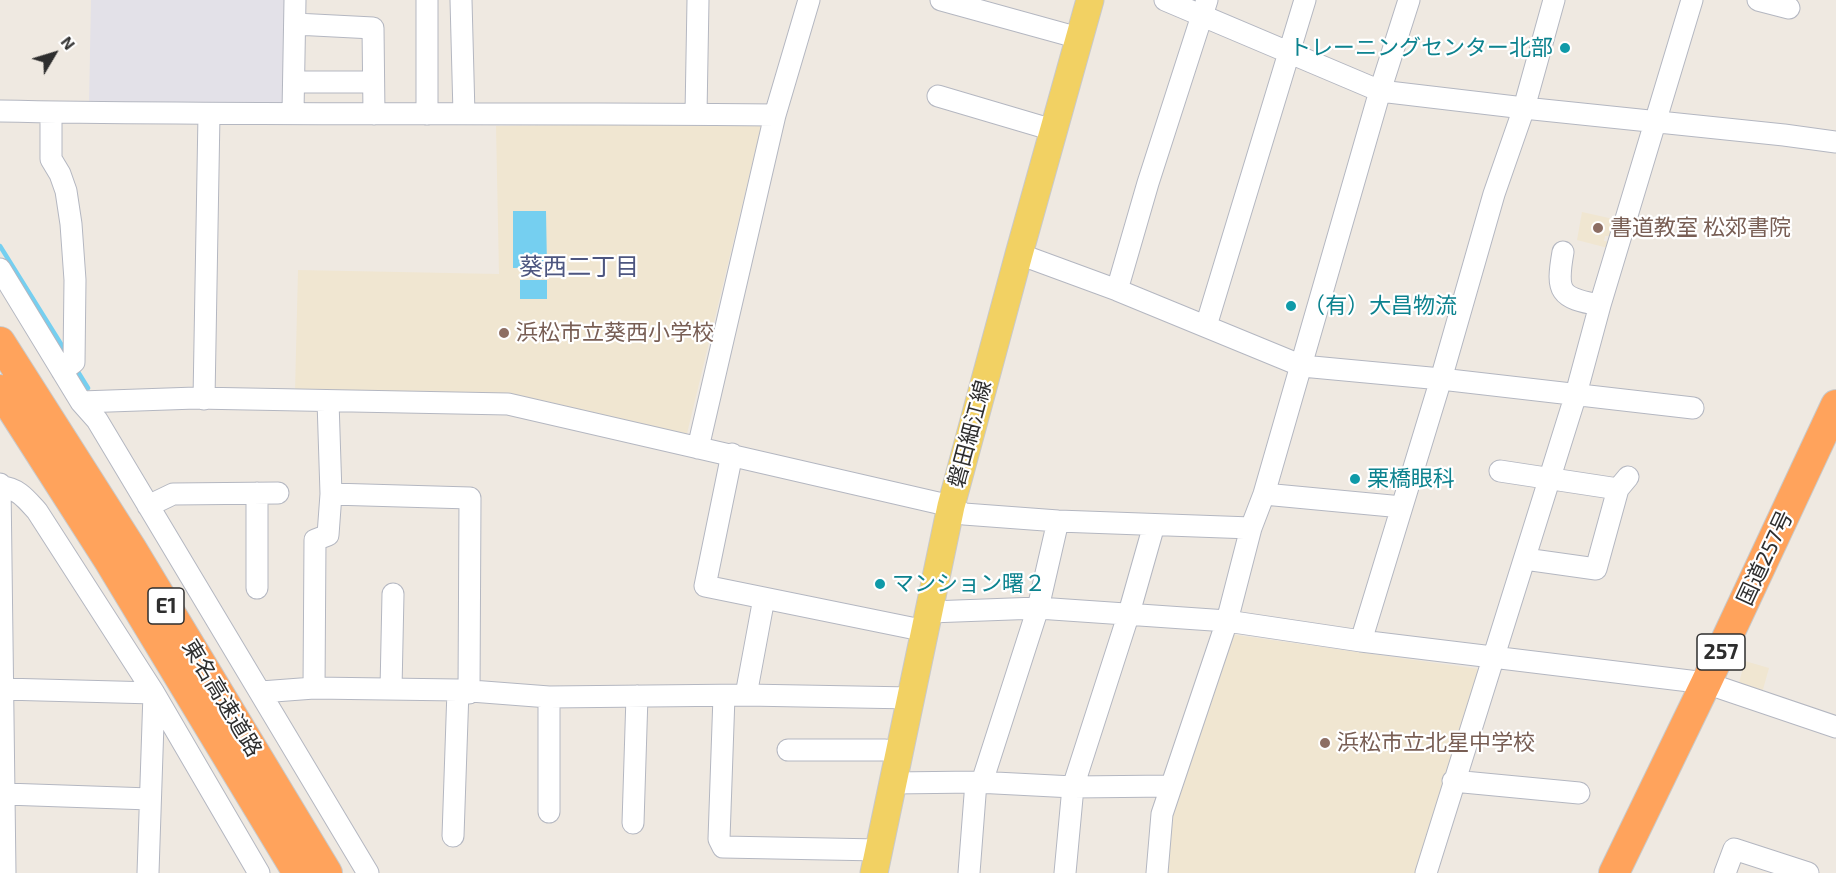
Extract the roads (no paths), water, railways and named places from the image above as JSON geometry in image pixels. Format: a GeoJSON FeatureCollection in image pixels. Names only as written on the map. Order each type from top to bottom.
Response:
{"type":"FeatureCollection","features":[{"type":"Feature","properties":{"kind":"highway","name":"東名高速道路"},"geometry":{"type":"LineString","coordinates":[[0,342],[131,548],[327,873]]}},
{"type":"Feature","properties":{"kind":"highway","name":"東名高速道路"},"geometry":{"type":"LineString","coordinates":[[0,390],[110,562],[298,873]]}},
{"type":"Feature","properties":{"kind":"highway","name":"国道257号"},"geometry":{"type":"LineString","coordinates":[[1614,873],[1707,683],[1836,405]]}},
{"type":"Feature","properties":{"kind":"main road","name":"磐田細江線"},"geometry":{"type":"LineString","coordinates":[[876,861],[951,506],[1018,254],[1090,0]]}},
{"type":"Feature","properties":{"kind":"street"},"geometry":{"type":"LineString","coordinates":[[293,112],[295,0]]}},
{"type":"Feature","properties":{"kind":"street"},"geometry":{"type":"LineString","coordinates":[[427,0],[427,114]]}},
{"type":"Feature","properties":{"kind":"street"},"geometry":{"type":"LineString","coordinates":[[461,0],[464,114]]}},
{"type":"Feature","properties":{"kind":"street"},"geometry":{"type":"LineString","coordinates":[[696,114],[698,0]]}},
{"type":"Feature","properties":{"kind":"street"},"geometry":{"type":"LineString","coordinates":[[698,448],[775,115],[809,0]]}},
{"type":"Feature","properties":{"kind":"street"},"geometry":{"type":"LineString","coordinates":[[941,0],[1079,38]]}},
{"type":"Feature","properties":{"kind":"street"},"geometry":{"type":"LineString","coordinates":[[1165,0],[1205,8],[1288,53],[1380,91],[1836,142]]}},
{"type":"Feature","properties":{"kind":"street"},"geometry":{"type":"LineString","coordinates":[[1206,327],[1305,0]]}},
{"type":"Feature","properties":{"kind":"street"},"geometry":{"type":"LineString","coordinates":[[1157,873],[1162,814],[1227,621],[1251,528],[1264,494],[1380,91],[1409,0]]}},
{"type":"Feature","properties":{"kind":"street"},"geometry":{"type":"LineString","coordinates":[[1361,641],[1441,379],[1494,194],[1524,108],[1554,0]]}},
{"type":"Feature","properties":{"kind":"street"},"geometry":{"type":"LineString","coordinates":[[1426,873],[1576,394],[1600,305],[1692,0]]}},
{"type":"Feature","properties":{"kind":"street"},"geometry":{"type":"LineString","coordinates":[[1758,0],[1789,8]]}},
{"type":"Feature","properties":{"kind":"street"},"geometry":{"type":"LineString","coordinates":[[1117,290],[1148,183],[1205,8]]}},
{"type":"Feature","properties":{"kind":"street"},"geometry":{"type":"LineString","coordinates":[[295,24],[373,28],[374,114]]}},
{"type":"Feature","properties":{"kind":"street"},"geometry":{"type":"LineString","coordinates":[[294,82],[373,82]]}},
{"type":"Feature","properties":{"kind":"street"},"geometry":{"type":"LineString","coordinates":[[938,96],[1053,130]]}},
{"type":"Feature","properties":{"kind":"street"},"geometry":{"type":"LineString","coordinates":[[0,111],[209,114],[293,112],[775,115]]}},
{"type":"Feature","properties":{"kind":"street"},"geometry":{"type":"LineString","coordinates":[[51,112],[51,159],[66,191],[75,280],[68,366]]}},
{"type":"Feature","properties":{"kind":"street"},"geometry":{"type":"LineString","coordinates":[[204,399],[209,114]]}},
{"type":"Feature","properties":{"kind":"street"},"geometry":{"type":"LineString","coordinates":[[1563,252],[1559,273],[1561,288],[1566,296],[1585,303],[1600,305]]}},
{"type":"Feature","properties":{"kind":"street"},"geometry":{"type":"LineString","coordinates":[[1018,254],[1117,290],[1302,366],[1441,379],[1693,408]]}},
{"type":"Feature","properties":{"kind":"street"},"geometry":{"type":"LineString","coordinates":[[0,269],[68,366],[81,402],[97,420],[190,579],[261,692],[368,873]]}},
{"type":"Feature","properties":{"kind":"street"},"geometry":{"type":"LineString","coordinates":[[81,402],[204,399],[508,404],[951,506],[964,514],[1058,521],[1251,528]]}},
{"type":"Feature","properties":{"kind":"street"},"geometry":{"type":"LineString","coordinates":[[314,688],[315,540],[328,535],[332,494],[328,401]]}},
{"type":"Feature","properties":{"kind":"street"},"geometry":{"type":"LineString","coordinates":[[732,454],[705,586],[764,598],[928,622],[1038,608],[1227,621],[1361,641],[1707,683],[1836,727]]}},
{"type":"Feature","properties":{"kind":"street"},"geometry":{"type":"LineString","coordinates":[[1500,471],[1550,479],[1623,483],[1596,569],[1525,560]]}},
{"type":"Feature","properties":{"kind":"street"},"geometry":{"type":"LineString","coordinates":[[3,870],[5,794],[0,486],[17,491],[37,511],[154,693],[259,873]]}},
{"type":"Feature","properties":{"kind":"street"},"geometry":{"type":"LineString","coordinates":[[257,493],[257,588]]}},
{"type":"Feature","properties":{"kind":"street"},"geometry":{"type":"LineString","coordinates":[[148,506],[173,494],[278,493]]}},
{"type":"Feature","properties":{"kind":"street"},"geometry":{"type":"LineString","coordinates":[[332,494],[470,498],[464,691],[453,836]]}},
{"type":"Feature","properties":{"kind":"street"},"geometry":{"type":"LineString","coordinates":[[1264,494],[1402,507]]}},
{"type":"Feature","properties":{"kind":"street"},"geometry":{"type":"LineString","coordinates":[[969,873],[979,782],[1038,608],[1058,521]]}},
{"type":"Feature","properties":{"kind":"street"},"geometry":{"type":"LineString","coordinates":[[1065,873],[1073,786],[1129,613],[1154,525]]}},
{"type":"Feature","properties":{"kind":"street"},"geometry":{"type":"LineString","coordinates":[[391,690],[393,594]]}},
{"type":"Feature","properties":{"kind":"street"},"geometry":{"type":"LineString","coordinates":[[746,695],[764,598]]}},
{"type":"Feature","properties":{"kind":"street"},"geometry":{"type":"LineString","coordinates":[[261,692],[314,688],[464,691],[549,697],[746,695],[912,698]]}},
{"type":"Feature","properties":{"kind":"street"},"geometry":{"type":"LineString","coordinates":[[3,689],[154,693]]}},
{"type":"Feature","properties":{"kind":"street"},"geometry":{"type":"LineString","coordinates":[[148,873],[154,693]]}},
{"type":"Feature","properties":{"kind":"street"},"geometry":{"type":"LineString","coordinates":[[633,823],[637,696]]}},
{"type":"Feature","properties":{"kind":"street"},"geometry":{"type":"LineString","coordinates":[[724,696],[719,839],[723,847],[876,861]]}},
{"type":"Feature","properties":{"kind":"street"},"geometry":{"type":"LineString","coordinates":[[549,697],[549,812]]}},
{"type":"Feature","properties":{"kind":"street"},"geometry":{"type":"LineString","coordinates":[[788,750],[885,750],[900,753]]}},
{"type":"Feature","properties":{"kind":"street"},"geometry":{"type":"LineString","coordinates":[[1453,781],[1579,793]]}},
{"type":"Feature","properties":{"kind":"street"},"geometry":{"type":"LineString","coordinates":[[893,783],[979,782],[1073,786],[1171,786]]}},
{"type":"Feature","properties":{"kind":"street"},"geometry":{"type":"LineString","coordinates":[[5,794],[150,799]]}},
{"type":"Feature","properties":{"kind":"street"},"geometry":{"type":"LineString","coordinates":[[1725,873],[1734,849],[1808,873]]}},
{"type":"Feature","properties":{"kind":"water"},"geometry":{"type":"Polygon","coordinates":[[[513,211],[546,211],[547,267],[513,268],[513,211]]]}},
{"type":"Feature","properties":{"kind":"water"},"geometry":{"type":"Polygon","coordinates":[[[520,280],[547,280],[547,299],[520,299],[520,280]]]}},
{"type":"Feature","properties":{"kind":"waterway"},"geometry":{"type":"LineString","coordinates":[[0,246],[66,352]]}},
{"type":"Feature","properties":{"kind":"waterway"},"geometry":{"type":"LineString","coordinates":[[75,367],[88,388]]}},
{"type":"Feature","properties":{"kind":"place","name":"トレーニングセンター北部"},"geometry":{"type":"Point","coordinates":[1565,48]}},
{"type":"Feature","properties":{"kind":"place","name":"書道教室 松郊書院"},"geometry":{"type":"Point","coordinates":[1598,228]}},
{"type":"Feature","properties":{"kind":"place","name":"（有）大昌物流"},"geometry":{"type":"Point","coordinates":[1291,306]}},
{"type":"Feature","properties":{"kind":"place","name":"浜松市立葵西小学校"},"geometry":{"type":"Point","coordinates":[504,333]}},
{"type":"Feature","properties":{"kind":"place","name":"栗橋眼科"},"geometry":{"type":"Point","coordinates":[1355,479]}},
{"type":"Feature","properties":{"kind":"place","name":"マンション曙２"},"geometry":{"type":"Point","coordinates":[880,584]}},
{"type":"Feature","properties":{"kind":"place","name":"浜松市立北星中学校"},"geometry":{"type":"Point","coordinates":[1325,743]}},
{"type":"Feature","properties":{"kind":"district","name":"葵西二丁目"},"geometry":{"type":"Point","coordinates":[579,267]}}]}
